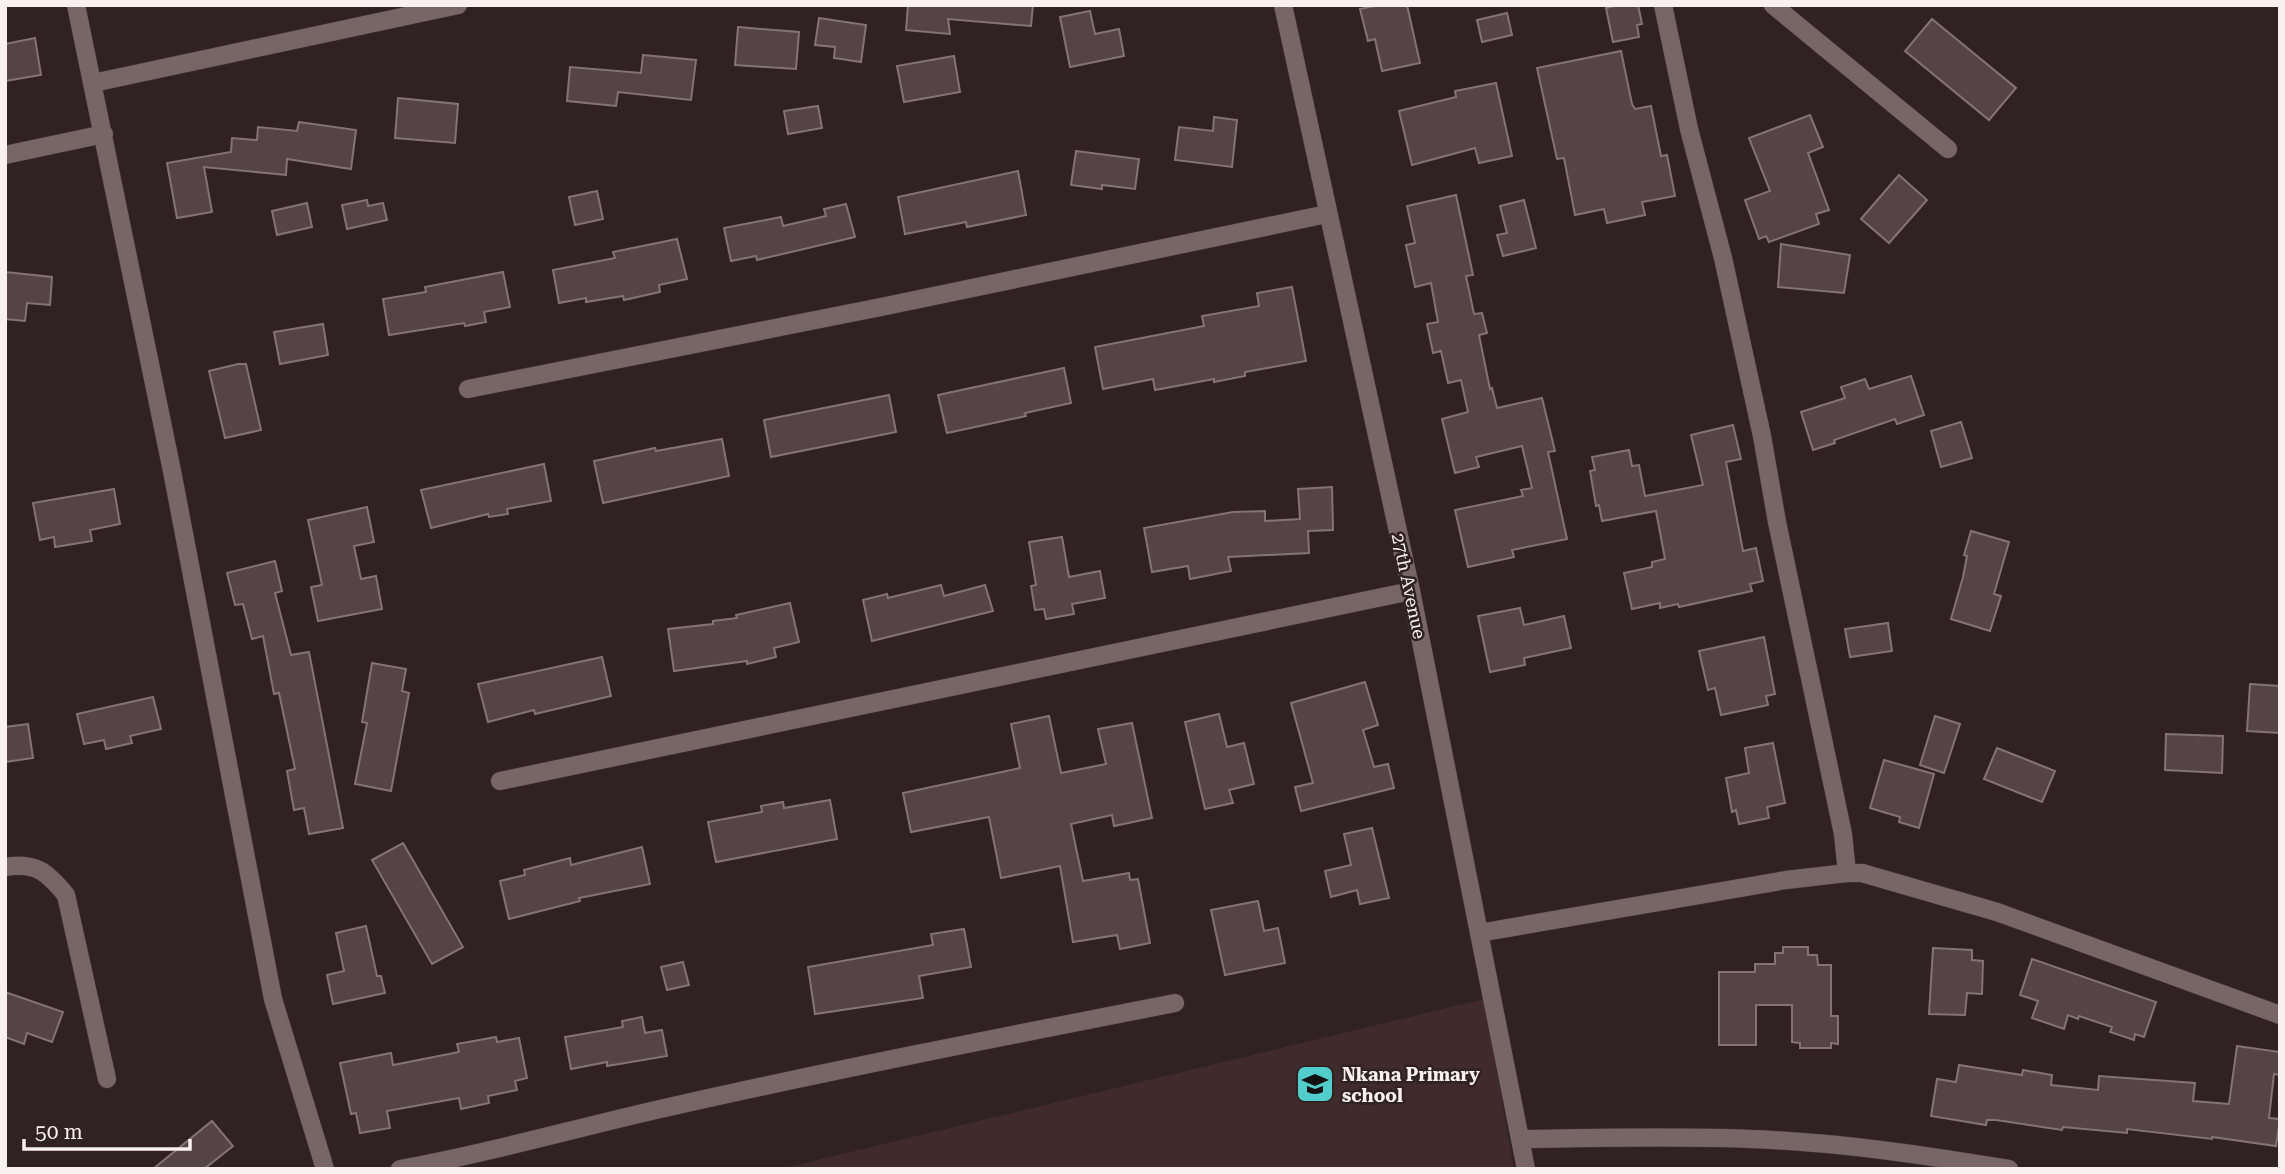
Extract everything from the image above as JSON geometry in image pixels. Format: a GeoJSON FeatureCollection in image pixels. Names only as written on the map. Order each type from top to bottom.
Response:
{"type":"FeatureCollection","features":[{"type":"Feature","properties":{"kind":"street"},"geometry":{"type":"LineString","coordinates":[[76,5],[104,134],[274,999],[325,1169]]}},
{"type":"Feature","properties":{"kind":"street"},"geometry":{"type":"LineString","coordinates":[[93,83],[458,5]]}},
{"type":"Feature","properties":{"kind":"street","name":"27th Avenue"},"geometry":{"type":"LineString","coordinates":[[1283,5],[1411,592],[1526,1169]]}},
{"type":"Feature","properties":{"kind":"street"},"geometry":{"type":"LineString","coordinates":[[1663,5],[1689,129],[1723,258],[1762,436],[1777,522],[1843,834],[1847,873]]}},
{"type":"Feature","properties":{"kind":"street"},"geometry":{"type":"LineString","coordinates":[[1773,5],[1948,149]]}},
{"type":"Feature","properties":{"kind":"street"},"geometry":{"type":"LineString","coordinates":[[5,155],[104,134]]}},
{"type":"Feature","properties":{"kind":"street"},"geometry":{"type":"LineString","coordinates":[[468,389],[886,306],[1327,214]]}},
{"type":"Feature","properties":{"kind":"street"},"geometry":{"type":"LineString","coordinates":[[500,781],[1411,592]]}},
{"type":"Feature","properties":{"kind":"street"},"geometry":{"type":"LineString","coordinates":[[5,867],[31,865],[51,876],[66,895],[107,1079]]}},
{"type":"Feature","properties":{"kind":"street"},"geometry":{"type":"LineString","coordinates":[[1479,933],[1786,880],[1847,873],[1885,878],[1997,912],[2280,1014]]}},
{"type":"Feature","properties":{"kind":"street"},"geometry":{"type":"LineString","coordinates":[[400,1169],[453,1160],[667,1107],[885,1060],[1175,1003]]}},
{"type":"Feature","properties":{"kind":"street"},"geometry":{"type":"LineString","coordinates":[[1520,1139],[1752,1139],[1920,1154],[2009,1169]]}},
{"type":"Feature","properties":{"kind":"shaded area","name":"Nkana Primary school"},"geometry":{"type":"Polygon","coordinates":[[[1484,999],[1514,1169],[780,1169],[1484,999]]]}},
{"type":"Feature","properties":{"kind":"building"},"geometry":{"type":"Polygon","coordinates":[[[908,5],[1033,5],[1031,26],[948,19],[950,34],[906,30],[908,5]]]}},
{"type":"Feature","properties":{"kind":"building"},"geometry":{"type":"Polygon","coordinates":[[[1379,5],[1407,5],[1420,63],[1382,71],[1375,39],[1368,41],[1360,9],[1379,5]]]}},
{"type":"Feature","properties":{"kind":"building"},"geometry":{"type":"Polygon","coordinates":[[[1638,5],[1642,24],[1637,25],[1639,37],[1613,42],[1606,8],[1638,5]]]}},
{"type":"Feature","properties":{"kind":"building"},"geometry":{"type":"Polygon","coordinates":[[[1090,11],[1095,34],[1119,29],[1124,56],[1070,67],[1060,17],[1090,11]]]}},
{"type":"Feature","properties":{"kind":"building"},"geometry":{"type":"Polygon","coordinates":[[[1507,13],[1512,35],[1482,42],[1477,20],[1507,13]]]}},
{"type":"Feature","properties":{"kind":"building"},"geometry":{"type":"Polygon","coordinates":[[[819,18],[866,25],[861,62],[834,58],[835,47],[815,45],[819,18]]]}},
{"type":"Feature","properties":{"kind":"building"},"geometry":{"type":"Polygon","coordinates":[[[1932,19],[2016,88],[1989,120],[1905,51],[1932,19]]]}},
{"type":"Feature","properties":{"kind":"building"},"geometry":{"type":"Polygon","coordinates":[[[738,27],[799,32],[796,69],[735,65],[738,27]]]}},
{"type":"Feature","properties":{"kind":"building"},"geometry":{"type":"Polygon","coordinates":[[[35,38],[41,75],[5,81],[5,44],[35,38]]]}},
{"type":"Feature","properties":{"kind":"building"},"geometry":{"type":"Polygon","coordinates":[[[1621,51],[1632,104],[1635,109],[1651,106],[1661,156],[1667,155],[1675,196],[1642,202],[1645,215],[1607,223],[1604,209],[1575,215],[1564,158],[1557,159],[1537,68],[1621,51]]]}},
{"type":"Feature","properties":{"kind":"building"},"geometry":{"type":"Polygon","coordinates":[[[643,55],[696,60],[691,100],[618,92],[616,106],[567,101],[570,67],[641,73],[643,55]]]}},
{"type":"Feature","properties":{"kind":"building"},"geometry":{"type":"Polygon","coordinates":[[[954,56],[960,92],[904,102],[897,66],[954,56]]]}},
{"type":"Feature","properties":{"kind":"building"},"geometry":{"type":"Polygon","coordinates":[[[1496,83],[1512,156],[1479,163],[1475,148],[1412,165],[1399,111],[1456,97],[1455,91],[1496,83]]]}},
{"type":"Feature","properties":{"kind":"building"},"geometry":{"type":"Polygon","coordinates":[[[398,98],[458,104],[455,143],[395,138],[398,98]]]}},
{"type":"Feature","properties":{"kind":"building"},"geometry":{"type":"Polygon","coordinates":[[[818,106],[822,128],[788,134],[784,111],[818,106]]]}},
{"type":"Feature","properties":{"kind":"building"},"geometry":{"type":"Polygon","coordinates":[[[1810,115],[1823,147],[1808,153],[1829,210],[1816,214],[1819,224],[1769,242],[1766,236],[1759,239],[1745,200],[1770,191],[1749,138],[1810,115]]]}},
{"type":"Feature","properties":{"kind":"building"},"geometry":{"type":"Polygon","coordinates":[[[1214,117],[1237,120],[1232,167],[1175,160],[1179,127],[1213,131],[1214,117]]]}},
{"type":"Feature","properties":{"kind":"building"},"geometry":{"type":"Polygon","coordinates":[[[299,122],[356,130],[351,169],[287,159],[286,175],[204,167],[212,212],[177,218],[167,163],[231,152],[232,138],[257,140],[258,127],[297,131],[299,122]]]}},
{"type":"Feature","properties":{"kind":"building"},"geometry":{"type":"Polygon","coordinates":[[[1076,151],[1139,159],[1135,189],[1071,185],[1076,151]]]}},
{"type":"Feature","properties":{"kind":"building"},"geometry":{"type":"Polygon","coordinates":[[[1018,171],[1026,215],[967,227],[966,222],[905,234],[898,197],[1018,171]]]}},
{"type":"Feature","properties":{"kind":"building"},"geometry":{"type":"Polygon","coordinates":[[[1899,175],[1927,200],[1889,243],[1861,219],[1899,175]]]}},
{"type":"Feature","properties":{"kind":"building"},"geometry":{"type":"Polygon","coordinates":[[[597,191],[603,219],[575,225],[569,197],[597,191]]]}},
{"type":"Feature","properties":{"kind":"building"},"geometry":{"type":"Polygon","coordinates":[[[1456,195],[1473,275],[1466,276],[1474,314],[1482,313],[1487,333],[1479,335],[1490,389],[1492,388],[1497,408],[1542,398],[1555,451],[1548,452],[1567,539],[1512,550],[1514,557],[1468,567],[1455,510],[1523,496],[1521,490],[1532,488],[1522,446],[1476,457],[1479,467],[1455,473],[1442,419],[1468,412],[1461,380],[1448,383],[1441,351],[1433,353],[1427,324],[1438,322],[1431,283],[1415,287],[1406,245],[1415,243],[1407,206],[1456,195]]]}},
{"type":"Feature","properties":{"kind":"building"},"geometry":{"type":"Polygon","coordinates":[[[367,200],[368,206],[383,203],[387,220],[347,229],[342,205],[367,200]]]}},
{"type":"Feature","properties":{"kind":"building"},"geometry":{"type":"Polygon","coordinates":[[[1524,200],[1536,248],[1503,256],[1497,235],[1507,233],[1500,206],[1524,200]]]}},
{"type":"Feature","properties":{"kind":"building"},"geometry":{"type":"Polygon","coordinates":[[[307,203],[312,227],[277,235],[272,211],[307,203]]]}},
{"type":"Feature","properties":{"kind":"building"},"geometry":{"type":"Polygon","coordinates":[[[846,204],[855,237],[757,260],[756,256],[731,261],[724,228],[781,217],[783,226],[826,216],[824,209],[846,204]]]}},
{"type":"Feature","properties":{"kind":"building"},"geometry":{"type":"Polygon","coordinates":[[[677,239],[687,279],[659,285],[660,292],[624,300],[623,296],[559,303],[553,270],[615,258],[613,252],[677,239]]]}},
{"type":"Feature","properties":{"kind":"building"},"geometry":{"type":"Polygon","coordinates":[[[1781,244],[1850,255],[1844,293],[1778,287],[1781,244]]]}},
{"type":"Feature","properties":{"kind":"building"},"geometry":{"type":"Polygon","coordinates":[[[5,272],[52,277],[50,305],[27,303],[25,321],[5,319],[5,272]]]}},
{"type":"Feature","properties":{"kind":"building"},"geometry":{"type":"Polygon","coordinates":[[[503,272],[510,307],[484,312],[486,322],[389,335],[383,299],[426,292],[425,287],[503,272]]]}},
{"type":"Feature","properties":{"kind":"building"},"geometry":{"type":"Polygon","coordinates":[[[1292,287],[1306,361],[1245,372],[1245,376],[1214,382],[1214,379],[1155,390],[1153,379],[1103,389],[1095,347],[1204,326],[1202,316],[1259,306],[1257,293],[1292,287]]]}},
{"type":"Feature","properties":{"kind":"building"},"geometry":{"type":"Polygon","coordinates":[[[323,324],[328,355],[280,364],[274,332],[323,324]]]}},
{"type":"Feature","properties":{"kind":"building"},"geometry":{"type":"Polygon","coordinates":[[[246,364],[261,430],[225,438],[209,371],[246,364]]]}},
{"type":"Feature","properties":{"kind":"building"},"geometry":{"type":"Polygon","coordinates":[[[1064,368],[1071,403],[947,433],[938,395],[1064,368]]]}},
{"type":"Feature","properties":{"kind":"building"},"geometry":{"type":"Polygon","coordinates":[[[1911,376],[1924,415],[1897,424],[1895,419],[1813,450],[1801,412],[1845,398],[1841,387],[1865,379],[1869,389],[1911,376]]]}},
{"type":"Feature","properties":{"kind":"building"},"geometry":{"type":"Polygon","coordinates":[[[889,395],[896,432],[771,457],[764,420],[889,395]]]}},
{"type":"Feature","properties":{"kind":"building"},"geometry":{"type":"Polygon","coordinates":[[[1961,422],[1972,458],[1941,467],[1931,431],[1961,422]]]}},
{"type":"Feature","properties":{"kind":"building"},"geometry":{"type":"Polygon","coordinates":[[[1733,425],[1741,459],[1726,462],[1743,551],[1756,548],[1763,581],[1750,584],[1752,591],[1679,607],[1678,604],[1660,608],[1660,603],[1632,609],[1624,573],[1652,567],[1652,562],[1665,559],[1656,511],[1602,521],[1599,505],[1596,506],[1590,471],[1595,470],[1592,457],[1629,450],[1632,466],[1639,465],[1645,496],[1703,485],[1691,435],[1733,425]]]}},
{"type":"Feature","properties":{"kind":"building"},"geometry":{"type":"Polygon","coordinates":[[[722,439],[729,476],[603,503],[594,461],[655,448],[656,451],[722,439]]]}},
{"type":"Feature","properties":{"kind":"building"},"geometry":{"type":"Polygon","coordinates":[[[544,464],[551,501],[507,509],[508,514],[489,517],[488,514],[431,528],[421,490],[544,464]]]}},
{"type":"Feature","properties":{"kind":"building"},"geometry":{"type":"Polygon","coordinates":[[[1332,487],[1333,530],[1308,531],[1309,553],[1228,557],[1231,571],[1190,579],[1188,566],[1152,572],[1144,528],[1233,512],[1265,511],[1265,521],[1300,519],[1298,489],[1332,487]]]}},
{"type":"Feature","properties":{"kind":"building"},"geometry":{"type":"Polygon","coordinates":[[[114,489],[120,524],[90,530],[92,541],[55,547],[54,537],[40,540],[33,503],[114,489]]]}},
{"type":"Feature","properties":{"kind":"building"},"geometry":{"type":"Polygon","coordinates":[[[367,507],[374,542],[354,546],[361,579],[376,576],[382,609],[318,621],[311,587],[322,585],[308,520],[367,507]]]}},
{"type":"Feature","properties":{"kind":"building"},"geometry":{"type":"Polygon","coordinates":[[[1971,531],[2009,542],[1994,594],[2001,596],[1990,631],[1951,619],[1963,577],[1967,556],[1964,555],[1971,531]]]}},
{"type":"Feature","properties":{"kind":"building"},"geometry":{"type":"Polygon","coordinates":[[[1062,537],[1069,577],[1100,571],[1105,598],[1072,604],[1074,614],[1046,619],[1044,609],[1035,610],[1031,586],[1036,585],[1029,542],[1062,537]]]}},
{"type":"Feature","properties":{"kind":"building"},"geometry":{"type":"Polygon","coordinates":[[[275,561],[282,591],[275,593],[291,655],[309,652],[343,828],[309,834],[304,808],[294,810],[287,771],[295,769],[279,693],[274,694],[263,636],[252,639],[243,604],[235,605],[227,573],[275,561]]]}},
{"type":"Feature","properties":{"kind":"building"},"geometry":{"type":"Polygon","coordinates":[[[941,585],[944,596],[985,585],[993,611],[872,641],[863,600],[887,594],[888,598],[941,585]]]}},
{"type":"Feature","properties":{"kind":"building"},"geometry":{"type":"Polygon","coordinates":[[[790,603],[799,642],[774,648],[776,657],[747,664],[747,661],[674,671],[668,629],[713,624],[713,621],[737,618],[736,615],[790,603]]]}},
{"type":"Feature","properties":{"kind":"building"},"geometry":{"type":"Polygon","coordinates":[[[1520,608],[1524,625],[1564,616],[1571,648],[1524,658],[1525,665],[1490,672],[1478,616],[1520,608]]]}},
{"type":"Feature","properties":{"kind":"building"},"geometry":{"type":"Polygon","coordinates":[[[1888,623],[1892,651],[1850,657],[1845,629],[1888,623]]]}},
{"type":"Feature","properties":{"kind":"building"},"geometry":{"type":"Polygon","coordinates":[[[1764,637],[1775,694],[1766,696],[1768,705],[1721,715],[1715,688],[1708,690],[1699,651],[1764,637]]]}},
{"type":"Feature","properties":{"kind":"building"},"geometry":{"type":"Polygon","coordinates":[[[602,657],[611,696],[535,714],[534,710],[488,722],[478,684],[602,657]]]}},
{"type":"Feature","properties":{"kind":"building"},"geometry":{"type":"Polygon","coordinates":[[[372,663],[406,669],[402,691],[409,693],[391,791],[355,784],[367,723],[362,722],[372,663]]]}},
{"type":"Feature","properties":{"kind":"building"},"geometry":{"type":"Polygon","coordinates":[[[1365,682],[1378,725],[1363,730],[1374,767],[1388,764],[1394,788],[1301,811],[1295,787],[1313,783],[1291,703],[1365,682]]]}},
{"type":"Feature","properties":{"kind":"building"},"geometry":{"type":"Polygon","coordinates":[[[2250,684],[2280,686],[2280,733],[2247,731],[2250,684]]]}},
{"type":"Feature","properties":{"kind":"building"},"geometry":{"type":"Polygon","coordinates":[[[153,697],[161,729],[130,736],[132,743],[106,749],[104,740],[84,744],[77,714],[153,697]]]}},
{"type":"Feature","properties":{"kind":"building"},"geometry":{"type":"Polygon","coordinates":[[[1219,714],[1227,747],[1244,743],[1254,784],[1229,790],[1233,803],[1205,809],[1185,722],[1219,714]]]}},
{"type":"Feature","properties":{"kind":"building"},"geometry":{"type":"Polygon","coordinates":[[[1049,716],[1061,773],[1106,764],[1098,729],[1132,723],[1152,818],[1114,826],[1112,815],[1071,824],[1083,881],[1129,873],[1130,880],[1138,879],[1150,943],[1120,949],[1117,935],[1073,942],[1060,866],[1001,878],[989,817],[911,832],[903,793],[1020,768],[1011,724],[1049,716]]]}},
{"type":"Feature","properties":{"kind":"building"},"geometry":{"type":"Polygon","coordinates":[[[1935,716],[1960,724],[1944,773],[1920,765],[1935,716]]]}},
{"type":"Feature","properties":{"kind":"building"},"geometry":{"type":"Polygon","coordinates":[[[28,724],[33,758],[5,762],[5,727],[28,724]]]}},
{"type":"Feature","properties":{"kind":"building"},"geometry":{"type":"Polygon","coordinates":[[[2166,734],[2223,736],[2222,773],[2165,770],[2166,734]]]}},
{"type":"Feature","properties":{"kind":"building"},"geometry":{"type":"Polygon","coordinates":[[[1773,743],[1785,803],[1767,807],[1769,818],[1739,824],[1736,810],[1732,812],[1726,778],[1749,773],[1745,748],[1773,743]]]}},
{"type":"Feature","properties":{"kind":"building"},"geometry":{"type":"Polygon","coordinates":[[[1997,748],[2055,771],[2042,802],[1984,779],[1997,748]]]}},
{"type":"Feature","properties":{"kind":"building"},"geometry":{"type":"Polygon","coordinates":[[[1884,760],[1934,774],[1919,828],[1899,822],[1900,817],[1870,808],[1884,760]]]}},
{"type":"Feature","properties":{"kind":"building"},"geometry":{"type":"Polygon","coordinates":[[[830,800],[837,839],[716,862],[708,822],[762,812],[761,806],[783,802],[784,808],[830,800]]]}},
{"type":"Feature","properties":{"kind":"building"},"geometry":{"type":"Polygon","coordinates":[[[1372,828],[1389,898],[1360,904],[1357,890],[1331,897],[1325,871],[1351,865],[1344,834],[1372,828]]]}},
{"type":"Feature","properties":{"kind":"building"},"geometry":{"type":"Polygon","coordinates":[[[403,843],[463,947],[432,964],[372,860],[403,843]]]}},
{"type":"Feature","properties":{"kind":"building"},"geometry":{"type":"Polygon","coordinates":[[[642,847],[650,884],[579,898],[580,901],[509,919],[500,881],[525,875],[524,870],[570,858],[571,865],[642,847]]]}},
{"type":"Feature","properties":{"kind":"building"},"geometry":{"type":"Polygon","coordinates":[[[1258,901],[1264,931],[1278,928],[1285,963],[1225,975],[1211,910],[1258,901]]]}},
{"type":"Feature","properties":{"kind":"building"},"geometry":{"type":"Polygon","coordinates":[[[366,926],[377,976],[381,976],[385,993],[333,1004],[327,975],[344,971],[336,933],[366,926]]]}},
{"type":"Feature","properties":{"kind":"building"},"geometry":{"type":"Polygon","coordinates":[[[964,929],[971,967],[919,976],[923,998],[815,1014],[808,967],[933,945],[931,934],[964,929]]]}},
{"type":"Feature","properties":{"kind":"building"},"geometry":{"type":"Polygon","coordinates":[[[1783,947],[1808,947],[1808,955],[1817,955],[1818,965],[1831,965],[1831,1016],[1838,1016],[1838,1044],[1831,1043],[1831,1048],[1800,1048],[1800,1043],[1792,1042],[1792,1005],[1756,1005],[1756,1045],[1719,1045],[1719,972],[1755,972],[1755,964],[1775,964],[1775,953],[1783,953],[1783,947]]]}},
{"type":"Feature","properties":{"kind":"building"},"geometry":{"type":"Polygon","coordinates":[[[1933,948],[1972,950],[1972,960],[1983,961],[1982,994],[1967,993],[1965,1015],[1929,1014],[1933,948]]]}},
{"type":"Feature","properties":{"kind":"building"},"geometry":{"type":"Polygon","coordinates":[[[2032,959],[2156,1002],[2144,1037],[2135,1034],[2134,1040],[2110,1032],[2112,1027],[2079,1016],[2078,1019],[2068,1015],[2064,1029],[2032,1018],[2038,1001],[2020,995],[2032,959]]]}},
{"type":"Feature","properties":{"kind":"building"},"geometry":{"type":"Polygon","coordinates":[[[683,962],[689,985],[667,990],[661,967],[683,962]]]}},
{"type":"Feature","properties":{"kind":"building"},"geometry":{"type":"Polygon","coordinates":[[[5,992],[63,1012],[52,1042],[27,1033],[24,1044],[5,1037],[5,992]]]}},
{"type":"Feature","properties":{"kind":"building"},"geometry":{"type":"Polygon","coordinates":[[[642,1017],[645,1033],[662,1030],[667,1056],[607,1066],[607,1062],[571,1069],[565,1037],[623,1027],[622,1021],[642,1017]]]}},
{"type":"Feature","properties":{"kind":"building"},"geometry":{"type":"Polygon","coordinates":[[[496,1037],[497,1042],[519,1038],[527,1078],[515,1081],[517,1090],[488,1096],[489,1103],[461,1109],[459,1098],[387,1111],[390,1128],[360,1133],[356,1113],[351,1114],[340,1063],[391,1053],[393,1065],[459,1052],[457,1044],[496,1037]]]}},
{"type":"Feature","properties":{"kind":"building"},"geometry":{"type":"Polygon","coordinates":[[[2237,1046],[2280,1052],[2280,1075],[2274,1074],[2269,1118],[2280,1119],[2276,1146],[2127,1129],[2127,1133],[2063,1127],[2062,1130],[1996,1120],[1987,1120],[1986,1125],[1931,1116],[1937,1079],[1956,1082],[1959,1065],[2022,1075],[2023,1070],[2052,1075],[2051,1085],[2098,1090],[2099,1076],[2195,1083],[2193,1101],[2229,1104],[2237,1046]]]}},
{"type":"Feature","properties":{"kind":"building"},"geometry":{"type":"Polygon","coordinates":[[[212,1121],[233,1146],[204,1169],[153,1169],[212,1121]]]}},
{"type":"Feature","properties":{"kind":"place","name":"Nkana Primary school"},"geometry":{"type":"Point","coordinates":[1315,1084]}}]}
